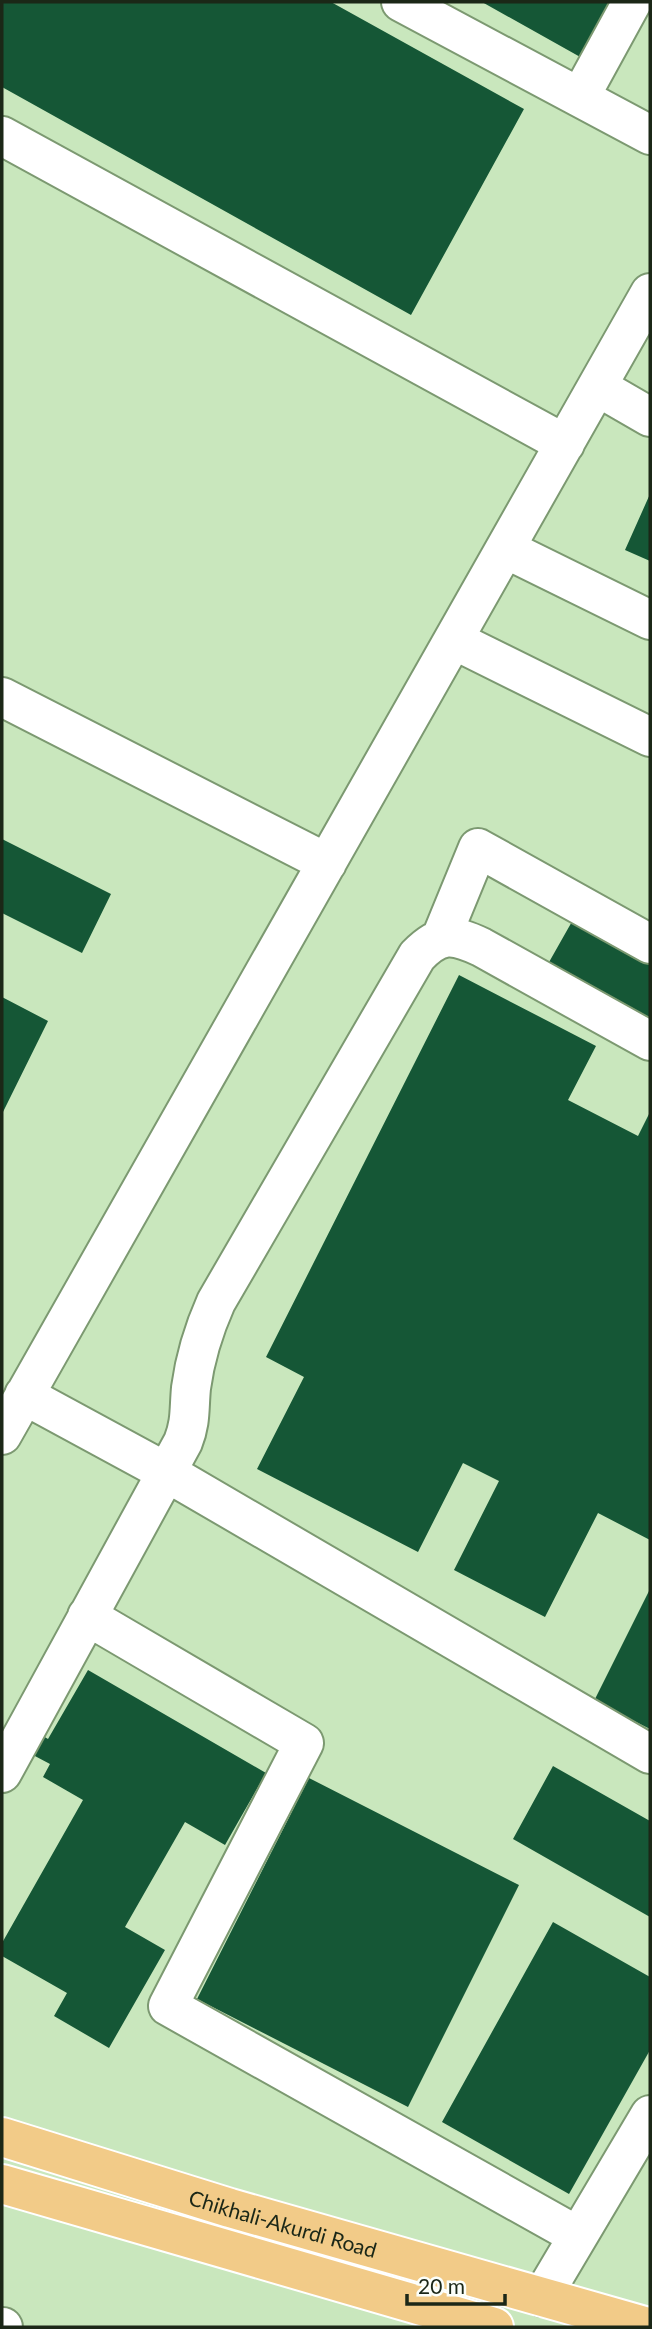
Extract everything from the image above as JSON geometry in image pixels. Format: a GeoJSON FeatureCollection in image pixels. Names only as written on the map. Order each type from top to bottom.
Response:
{"type":"FeatureCollection","features":[{"type":"Feature","properties":{"kind":"main road","name":"Chikhali-Akurdi Road"},"geometry":{"type":"LineString","coordinates":[[2,2137],[230,2208],[648,2327]]}},
{"type":"Feature","properties":{"kind":"main road","name":"Chikhali-Akurdi Road"},"geometry":{"type":"LineString","coordinates":[[2,2184],[494,2327]]}},
{"type":"Feature","properties":{"kind":"street"},"geometry":{"type":"LineString","coordinates":[[401,2],[650,135]]}},
{"type":"Feature","properties":{"kind":"street"},"geometry":{"type":"LineString","coordinates":[[580,97],[632,2]]}},
{"type":"Feature","properties":{"kind":"street"},"geometry":{"type":"LineString","coordinates":[[2,136],[565,444]]}},
{"type":"Feature","properties":{"kind":"street"},"geometry":{"type":"LineString","coordinates":[[650,293],[9,1416],[166,1472],[650,1754]]}},
{"type":"Feature","properties":{"kind":"street"},"geometry":{"type":"LineString","coordinates":[[598,387],[650,416]]}},
{"type":"Feature","properties":{"kind":"street"},"geometry":{"type":"LineString","coordinates":[[506,549],[650,620]]}},
{"type":"Feature","properties":{"kind":"street"},"geometry":{"type":"LineString","coordinates":[[454,640],[650,737]]}},
{"type":"Feature","properties":{"kind":"street"},"geometry":{"type":"LineString","coordinates":[[2,697],[327,863]]}},
{"type":"Feature","properties":{"kind":"street"},"geometry":{"type":"LineString","coordinates":[[441,938],[478,848],[650,944]]}},
{"type":"Feature","properties":{"kind":"street"},"geometry":{"type":"LineString","coordinates":[[2,1773],[183,1442],[190,1424],[191,1387],[203,1330],[216,1302],[416,956],[428,944],[441,938],[458,937],[481,947],[650,1041]]}},
{"type":"Feature","properties":{"kind":"street"},"geometry":{"type":"LineString","coordinates":[[88,1616],[304,1743],[168,2006],[578,2236]]}},
{"type":"Feature","properties":{"kind":"street"},"geometry":{"type":"LineString","coordinates":[[542,2297],[650,2115]]}},
{"type":"Feature","properties":{"kind":"building"},"geometry":{"type":"Polygon","coordinates":[[[2,2],[331,2],[524,109],[411,315],[2,87],[2,2]]]}},
{"type":"Feature","properties":{"kind":"building"},"geometry":{"type":"Polygon","coordinates":[[[482,2],[613,2],[582,58],[482,2]]]}},
{"type":"Feature","properties":{"kind":"building"},"geometry":{"type":"Polygon","coordinates":[[[650,494],[650,561],[625,550],[650,494]]]}},
{"type":"Feature","properties":{"kind":"building"},"geometry":{"type":"Polygon","coordinates":[[[2,839],[111,894],[82,953],[2,913],[2,839]]]}},
{"type":"Feature","properties":{"kind":"building"},"geometry":{"type":"Polygon","coordinates":[[[574,918],[650,961],[650,1030],[544,971],[574,918]]]}},
{"type":"Feature","properties":{"kind":"building"},"geometry":{"type":"Polygon","coordinates":[[[459,975],[596,1046],[568,1100],[638,1136],[650,1112],[650,1540],[598,1513],[545,1617],[454,1570],[499,1481],[463,1463],[418,1552],[257,1469],[304,1377],[266,1357],[459,975]]]}},
{"type":"Feature","properties":{"kind":"building"},"geometry":{"type":"Polygon","coordinates":[[[2,997],[48,1021],[2,1114],[2,997]]]}},
{"type":"Feature","properties":{"kind":"building"},"geometry":{"type":"Polygon","coordinates":[[[650,1589],[650,1729],[594,1701],[650,1589]]]}},
{"type":"Feature","properties":{"kind":"building"},"geometry":{"type":"Polygon","coordinates":[[[88,1670],[266,1773],[225,1845],[185,1822],[125,1927],[165,1950],[109,2048],[54,2016],[67,1993],[2,1956],[2,1943],[83,1800],[43,1777],[50,1764],[33,1755],[43,1736],[48,1739],[88,1670]]]}},
{"type":"Feature","properties":{"kind":"building"},"geometry":{"type":"Polygon","coordinates":[[[553,1766],[650,1821],[650,1917],[513,1839],[553,1766]]]}},
{"type":"Feature","properties":{"kind":"building"},"geometry":{"type":"Polygon","coordinates":[[[309,1778],[519,1885],[408,2107],[197,1999],[309,1778]]]}},
{"type":"Feature","properties":{"kind":"building"},"geometry":{"type":"Polygon","coordinates":[[[553,1922],[650,1977],[650,2050],[569,2194],[442,2122],[553,1922]]]}}]}
